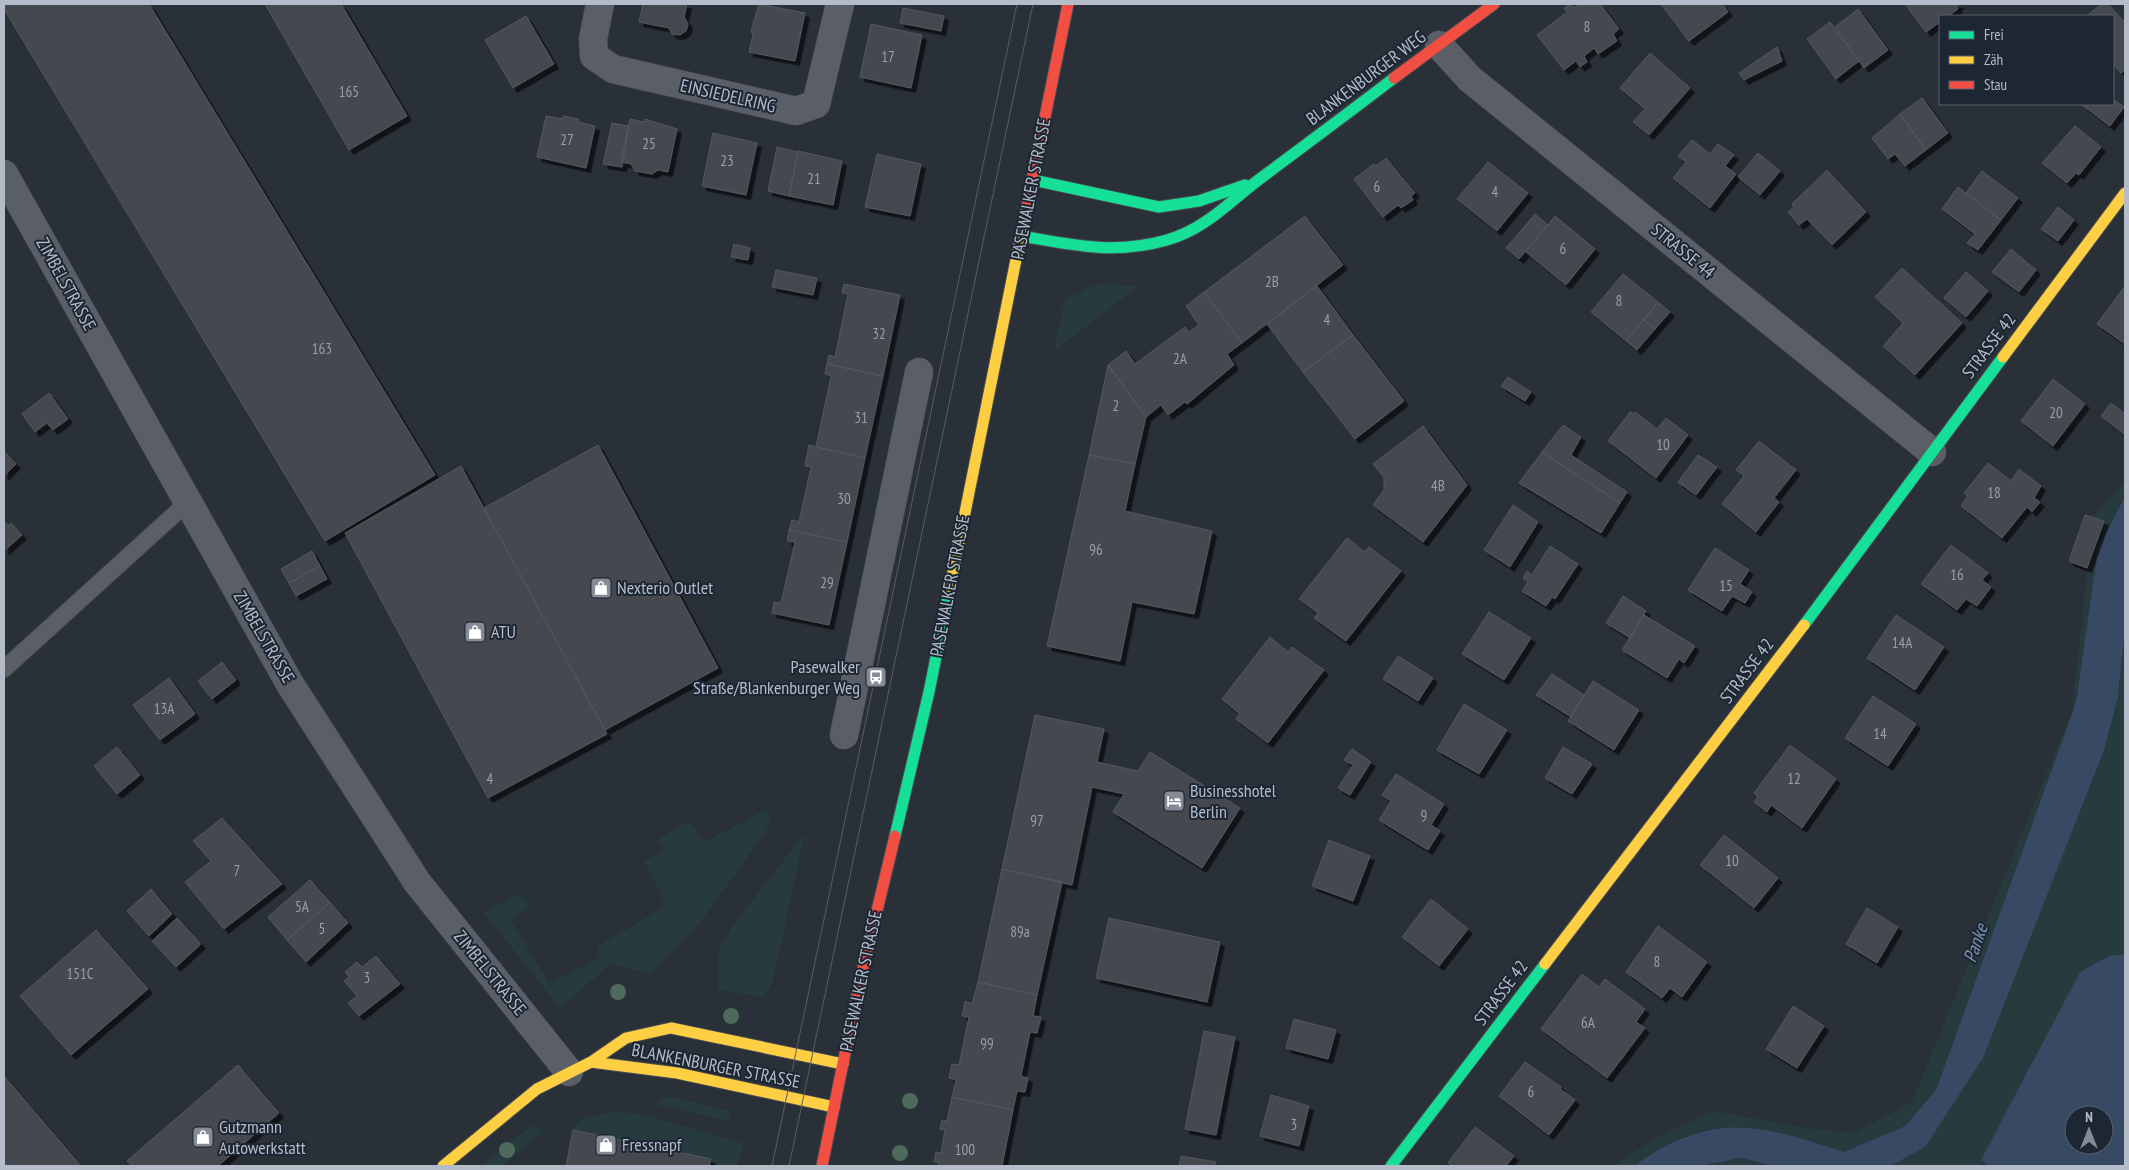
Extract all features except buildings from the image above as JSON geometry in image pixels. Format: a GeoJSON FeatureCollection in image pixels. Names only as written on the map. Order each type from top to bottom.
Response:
{"type":"FeatureCollection","features":[{"type":"Feature","properties":{"kind":"main road","name":"PASEWALKER STRASSE"},"geometry":{"type":"LineString","coordinates":[[822,1166],[859,985],[929,692],[1068,4]]}},
{"type":"Feature","properties":{"kind":"main road","name":"BLANKENBURGER WEG"},"geometry":{"type":"LineString","coordinates":[[1021,236],[1099,249],[1129,247],[1168,240],[1214,218],[1258,180],[1494,4]]}},
{"type":"Feature","properties":{"kind":"main road","name":"BLANKENBURGER WEG"},"geometry":{"type":"LineString","coordinates":[[1033,180],[1159,207],[1199,201],[1258,180]]}},
{"type":"Feature","properties":{"kind":"main road","name":"STRASSE 42"},"geometry":{"type":"LineString","coordinates":[[1391,1166],[1762,681],[2125,192]]}},
{"type":"Feature","properties":{"kind":"main road","name":"BLANKENBURGER STRASSE"},"geometry":{"type":"LineString","coordinates":[[443,1166],[523,1100],[626,1038],[671,1028],[843,1064]]}},
{"type":"Feature","properties":{"kind":"main road","name":"BLANKENBURGER STRASSE"},"geometry":{"type":"LineString","coordinates":[[580,1067],[677,1073],[834,1107]]}},
{"type":"Feature","properties":{"kind":"street","name":"EINSIEDELRING"},"geometry":{"type":"LineString","coordinates":[[600,4],[593,39],[594,56],[613,69],[796,112],[816,104],[840,4]]}},
{"type":"Feature","properties":{"kind":"street","name":"STRASSE 44"},"geometry":{"type":"LineString","coordinates":[[1439,45],[1470,79],[1932,452]]}},
{"type":"Feature","properties":{"kind":"street","name":"ZIMBELSTRASSE"},"geometry":{"type":"LineString","coordinates":[[5,181],[290,684],[409,870],[580,1067]]}},
{"type":"Feature","properties":{"kind":"street"},"geometry":{"type":"LineString","coordinates":[[844,736],[919,372]]}},
{"type":"Feature","properties":{"kind":"lane"},"geometry":{"type":"LineString","coordinates":[[4,669],[188,502]]}},
{"type":"Feature","properties":{"kind":"green space"},"geometry":{"type":"Polygon","coordinates":[[[1098,284],[1139,286],[1054,351],[1065,299],[1098,284]]]}},
{"type":"Feature","properties":{"kind":"green space"},"geometry":{"type":"Polygon","coordinates":[[[2125,482],[2125,499],[2120,504],[2073,711],[1936,1090],[1905,1126],[1844,1152],[1783,1133],[1741,1127],[1720,1128],[1699,1132],[1679,1139],[1637,1165],[1613,1166],[1666,1132],[1714,1111],[1813,1129],[1854,1133],[1912,1102],[2072,711],[2093,516],[2125,482]]]}},
{"type":"Feature","properties":{"kind":"green space"},"geometry":{"type":"Polygon","coordinates":[[[2125,626],[2125,955],[2111,955],[1981,1161],[1990,1166],[1891,1166],[1925,1147],[2118,697],[2125,626]]]}},
{"type":"Feature","properties":{"kind":"green space"},"geometry":{"type":"Polygon","coordinates":[[[767,809],[770,820],[766,832],[698,925],[650,974],[611,964],[560,1008],[484,913],[490,908],[521,893],[529,907],[510,919],[549,983],[600,958],[597,947],[666,906],[644,861],[664,850],[658,839],[690,821],[703,843],[767,809]]]}},
{"type":"Feature","properties":{"kind":"green space"},"geometry":{"type":"Polygon","coordinates":[[[805,833],[773,981],[769,990],[761,997],[718,989],[718,952],[733,925],[805,833]]]}},
{"type":"Feature","properties":{"kind":"green space"},"geometry":{"type":"Polygon","coordinates":[[[660,1097],[682,1099],[731,1111],[729,1121],[658,1105],[660,1097]]]}},
{"type":"Feature","properties":{"kind":"green space"},"geometry":{"type":"Polygon","coordinates":[[[615,1112],[641,1114],[743,1143],[737,1166],[709,1166],[711,1160],[573,1130],[582,1118],[615,1112]]]}},
{"type":"Feature","properties":{"kind":"green space"},"geometry":{"type":"Polygon","coordinates":[[[535,1125],[543,1132],[502,1166],[481,1166],[516,1137],[535,1125]]]}},
{"type":"Feature","properties":{"kind":"green space"},"geometry":{"type":"Polygon","coordinates":[[[1741,1158],[1774,1166],[1697,1166],[1699,1165],[1741,1158]]]}},
{"type":"Feature","properties":{"kind":"water"},"geometry":{"type":"Polygon","coordinates":[[[2125,499],[2125,626],[2118,697],[2104,750],[1983,1058],[1925,1147],[1891,1166],[1775,1166],[1741,1158],[1697,1166],[1634,1166],[1662,1148],[1688,1136],[1712,1130],[1736,1128],[1761,1129],[1786,1134],[1844,1152],[1905,1126],[1936,1090],[2073,711],[2077,696],[2098,549],[2125,499]]]}},
{"type":"Feature","properties":{"kind":"water"},"geometry":{"type":"Polygon","coordinates":[[[2111,955],[2125,955],[2125,1166],[1990,1166],[1981,1160],[2080,972],[2111,955]]]}},
{"type":"Feature","properties":{"kind":"tram line"},"geometry":{"type":"LineString","coordinates":[[772,1166],[1017,4]]}},
{"type":"Feature","properties":{"kind":"tram line"},"geometry":{"type":"LineString","coordinates":[[789,1166],[1033,4]]}},
{"type":"Feature","properties":{"kind":"traffic: fast"},"geometry":{"type":"LineString","coordinates":[[1021,236],[1076,245],[1111,248],[1148,245],[1181,235],[1217,214],[1261,178],[1394,78]]}},
{"type":"Feature","properties":{"kind":"traffic: fast"},"geometry":{"type":"LineString","coordinates":[[1033,180],[1159,207],[1199,201],[1245,185]]}},
{"type":"Feature","properties":{"kind":"traffic: fast"},"geometry":{"type":"LineString","coordinates":[[1804,625],[2003,357]]}},
{"type":"Feature","properties":{"kind":"traffic: fast"},"geometry":{"type":"LineString","coordinates":[[895,836],[929,692],[950,587]]}},
{"type":"Feature","properties":{"kind":"traffic: fast"},"geometry":{"type":"LineString","coordinates":[[1391,1166],[1545,964]]}},
{"type":"Feature","properties":{"kind":"traffic: slow"},"geometry":{"type":"LineString","coordinates":[[2003,357],[2125,193]]}},
{"type":"Feature","properties":{"kind":"traffic: slow"},"geometry":{"type":"LineString","coordinates":[[950,587],[1027,205]]}},
{"type":"Feature","properties":{"kind":"traffic: slow"},"geometry":{"type":"LineString","coordinates":[[1545,964],[1804,625]]}},
{"type":"Feature","properties":{"kind":"traffic: slow"},"geometry":{"type":"LineString","coordinates":[[443,1166],[537,1089],[591,1062],[626,1038],[671,1028],[843,1064]]}},
{"type":"Feature","properties":{"kind":"traffic: slow"},"geometry":{"type":"LineString","coordinates":[[591,1062],[677,1073],[834,1107]]}},
{"type":"Feature","properties":{"kind":"traffic: jam"},"geometry":{"type":"LineString","coordinates":[[1027,205],[1068,4]]}},
{"type":"Feature","properties":{"kind":"traffic: jam"},"geometry":{"type":"LineString","coordinates":[[1394,78],[1494,4]]}},
{"type":"Feature","properties":{"kind":"traffic: jam"},"geometry":{"type":"LineString","coordinates":[[822,1166],[859,985],[895,836]]}},
{"type":"Feature","properties":{"kind":"place","name":"Nexterio Outlet"},"geometry":{"type":"Point","coordinates":[601,588]}},
{"type":"Feature","properties":{"kind":"place","name":"ATU"},"geometry":{"type":"Point","coordinates":[475,632]}},
{"type":"Feature","properties":{"kind":"place","name":"Pasewalker Straße/Blankenburger Weg"},"geometry":{"type":"Point","coordinates":[876,677]}},
{"type":"Feature","properties":{"kind":"place","name":"Businesshotel Berlin"},"geometry":{"type":"Point","coordinates":[1174,801]}},
{"type":"Feature","properties":{"kind":"place","name":"Gutzmann Autowerkstatt"},"geometry":{"type":"Point","coordinates":[203,1137]}},
{"type":"Feature","properties":{"kind":"place","name":"Fressnapf"},"geometry":{"type":"Point","coordinates":[606,1145]}},
{"type":"Feature","properties":{"kind":"water label","name":"Panke"},"geometry":{"type":"Point","coordinates":[1975,943]}}]}
